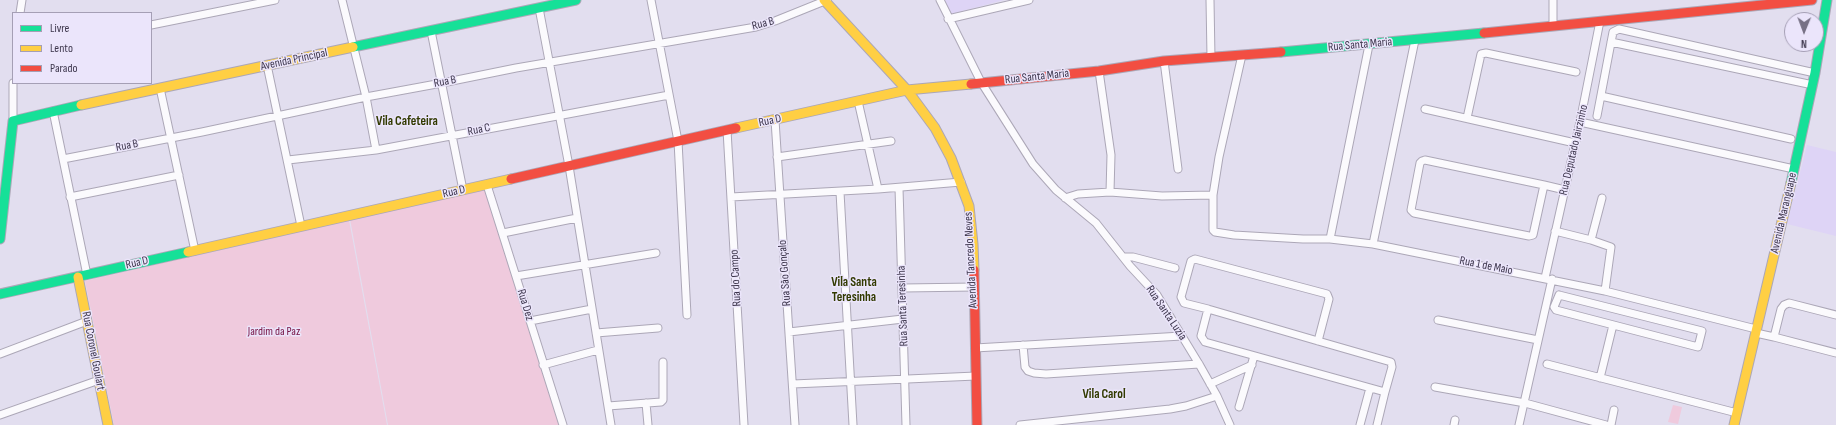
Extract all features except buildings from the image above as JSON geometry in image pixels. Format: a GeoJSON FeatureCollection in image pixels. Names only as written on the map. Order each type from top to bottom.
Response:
{"type":"FeatureCollection","features":[{"type":"Feature","properties":{"kind":"street"},"geometry":{"type":"LineString","coordinates":[[20,12],[22,0]]}},
{"type":"Feature","properties":{"kind":"street"},"geometry":{"type":"LineString","coordinates":[[152,25],[275,0]]}},
{"type":"Feature","properties":{"kind":"street"},"geometry":{"type":"LineString","coordinates":[[342,0],[366,97],[376,150]]}},
{"type":"Feature","properties":{"kind":"street","name":"Avenida Principal"},"geometry":{"type":"LineString","coordinates":[[13,121],[19,118],[539,8],[564,1],[576,0]]}},
{"type":"Feature","properties":{"kind":"street"},"geometry":{"type":"LineString","coordinates":[[651,0],[678,141],[687,316]]}},
{"type":"Feature","properties":{"kind":"street","name":"Rua B"},"geometry":{"type":"LineString","coordinates":[[62,158],[549,62],[756,27],[776,21],[826,0]]}},
{"type":"Feature","properties":{"kind":"street","name":"Avenida Tancredo Neves"},"geometry":{"type":"LineString","coordinates":[[826,0],[907,90],[935,128],[951,158],[961,182],[968,206],[971,224],[977,425]]}},
{"type":"Feature","properties":{"kind":"street","name":"Rua Santa Luzia"},"geometry":{"type":"LineString","coordinates":[[940,0],[948,19],[981,82],[1033,164],[1066,198],[1096,223],[1156,295],[1199,364],[1217,396],[1230,425]]}},
{"type":"Feature","properties":{"kind":"street"},"geometry":{"type":"LineString","coordinates":[[948,19],[1029,0]]}},
{"type":"Feature","properties":{"kind":"street"},"geometry":{"type":"LineString","coordinates":[[1210,0],[1211,57]]}},
{"type":"Feature","properties":{"kind":"street"},"geometry":{"type":"LineString","coordinates":[[1553,0],[1553,26]]}},
{"type":"Feature","properties":{"kind":"street","name":"Rua Santa Maria"},"geometry":{"type":"LineString","coordinates":[[907,90],[1099,71],[1164,61],[1369,45],[1812,0]]}},
{"type":"Feature","properties":{"kind":"street","name":"Avenida Maranguape"},"geometry":{"type":"LineString","coordinates":[[1734,425],[1813,85],[1827,0]]}},
{"type":"Feature","properties":{"kind":"street"},"geometry":{"type":"LineString","coordinates":[[539,8],[569,166],[583,264],[592,309],[610,425]]}},
{"type":"Feature","properties":{"kind":"street","name":"Rua Deputado Jairzinho"},"geometry":{"type":"LineString","coordinates":[[1519,425],[1538,340],[1555,231],[1580,122],[1600,21]]}},
{"type":"Feature","properties":{"kind":"street"},"geometry":{"type":"LineString","coordinates":[[1597,116],[1611,42],[1615,30],[1624,29],[1815,73]]}},
{"type":"Feature","properties":{"kind":"street"},"geometry":{"type":"LineString","coordinates":[[431,31],[463,190]]}},
{"type":"Feature","properties":{"kind":"street"},"geometry":{"type":"LineString","coordinates":[[1373,244],[1415,40]]}},
{"type":"Feature","properties":{"kind":"street"},"geometry":{"type":"LineString","coordinates":[[1611,42],[1813,85]]}},
{"type":"Feature","properties":{"kind":"street"},"geometry":{"type":"LineString","coordinates":[[1330,239],[1369,45]]}},
{"type":"Feature","properties":{"kind":"street"},"geometry":{"type":"LineString","coordinates":[[1467,118],[1481,54],[1576,72]]}},
{"type":"Feature","properties":{"kind":"street"},"geometry":{"type":"LineString","coordinates":[[1066,198],[1078,194],[1110,192],[1162,196],[1214,195],[1224,131],[1242,55]]}},
{"type":"Feature","properties":{"kind":"street"},"geometry":{"type":"LineString","coordinates":[[1164,61],[1178,169]]}},
{"type":"Feature","properties":{"kind":"street"},"geometry":{"type":"LineString","coordinates":[[268,65],[301,226]]}},
{"type":"Feature","properties":{"kind":"street"},"geometry":{"type":"LineString","coordinates":[[1099,71],[1112,155],[1110,192]]}},
{"type":"Feature","properties":{"kind":"street"},"geometry":{"type":"LineString","coordinates":[[0,239],[13,121],[13,84]]}},
{"type":"Feature","properties":{"kind":"street"},"geometry":{"type":"LineString","coordinates":[[160,88],[195,251]]}},
{"type":"Feature","properties":{"kind":"street","name":"Rua D"},"geometry":{"type":"LineString","coordinates":[[0,294],[907,90]]}},
{"type":"Feature","properties":{"kind":"street","name":"Rua C"},"geometry":{"type":"LineString","coordinates":[[288,160],[376,150],[669,95]]}},
{"type":"Feature","properties":{"kind":"street"},"geometry":{"type":"LineString","coordinates":[[1601,96],[1791,139]]}},
{"type":"Feature","properties":{"kind":"street"},"geometry":{"type":"LineString","coordinates":[[858,101],[878,189]]}},
{"type":"Feature","properties":{"kind":"street"},"geometry":{"type":"LineString","coordinates":[[1425,108],[1575,143]]}},
{"type":"Feature","properties":{"kind":"street"},"geometry":{"type":"LineString","coordinates":[[53,111],[70,197],[82,276]]}},
{"type":"Feature","properties":{"kind":"street","name":"Rua São Gonçalo"},"geometry":{"type":"LineString","coordinates":[[774,120],[795,425]]}},
{"type":"Feature","properties":{"kind":"street"},"geometry":{"type":"LineString","coordinates":[[1580,122],[1794,169]]}},
{"type":"Feature","properties":{"kind":"street","name":"Rua do Campo"},"geometry":{"type":"LineString","coordinates":[[727,130],[744,425]]}},
{"type":"Feature","properties":{"kind":"street"},"geometry":{"type":"LineString","coordinates":[[777,158],[890,141]]}},
{"type":"Feature","properties":{"kind":"street"},"geometry":{"type":"LineString","coordinates":[[1544,184],[1534,233],[1533,235],[1529,236],[1414,213],[1411,210],[1422,160],[1544,184],[1565,190]]}},
{"type":"Feature","properties":{"kind":"street"},"geometry":{"type":"LineString","coordinates":[[70,197],[179,175]]}},
{"type":"Feature","properties":{"kind":"street"},"geometry":{"type":"LineString","coordinates":[[732,197],[840,192],[961,182]]}},
{"type":"Feature","properties":{"kind":"street","name":"Rua Dez"},"geometry":{"type":"LineString","coordinates":[[487,185],[563,425]]}},
{"type":"Feature","properties":{"kind":"street","name":"Rua Santa Teresinha"},"geometry":{"type":"LineString","coordinates":[[900,188],[906,425]]}},
{"type":"Feature","properties":{"kind":"street"},"geometry":{"type":"LineString","coordinates":[[840,192],[853,425]]}},
{"type":"Feature","properties":{"kind":"street","name":"Rua 1 de Maio"},"geometry":{"type":"LineString","coordinates":[[1214,195],[1213,230],[1217,233],[1303,239],[1330,239],[1373,244],[1548,278],[1605,291],[1836,353]]}},
{"type":"Feature","properties":{"kind":"street"},"geometry":{"type":"LineString","coordinates":[[1591,240],[1602,198]]}},
{"type":"Feature","properties":{"kind":"street"},"geometry":{"type":"LineString","coordinates":[[503,233],[577,218]]}},
{"type":"Feature","properties":{"kind":"street"},"geometry":{"type":"LineString","coordinates":[[1555,231],[1591,240],[1612,248],[1605,291]]}},
{"type":"Feature","properties":{"kind":"street"},"geometry":{"type":"LineString","coordinates":[[516,276],[583,264],[656,254]]}},
{"type":"Feature","properties":{"kind":"street"},"geometry":{"type":"LineString","coordinates":[[1124,257],[1133,257],[1175,268]]}},
{"type":"Feature","properties":{"kind":"street"},"geometry":{"type":"LineString","coordinates":[[1318,341],[1329,299],[1327,294],[1193,259],[1181,300],[1184,303],[1391,362],[1392,367],[1377,425]]}},
{"type":"Feature","properties":{"kind":"street","name":"Rua Coronel Goulart"},"geometry":{"type":"LineString","coordinates":[[82,276],[87,322],[108,425]]}},
{"type":"Feature","properties":{"kind":"street"},"geometry":{"type":"LineString","coordinates":[[903,288],[974,287]]}},
{"type":"Feature","properties":{"kind":"street"},"geometry":{"type":"LineString","coordinates":[[1560,295],[1702,331],[1698,347],[1613,325],[1556,310],[1554,307],[1557,296],[1560,295]]}},
{"type":"Feature","properties":{"kind":"street"},"geometry":{"type":"LineString","coordinates":[[1774,337],[1781,309],[1784,305],[1789,303],[1836,315]]}},
{"type":"Feature","properties":{"kind":"street"},"geometry":{"type":"LineString","coordinates":[[530,322],[592,309]]}},
{"type":"Feature","properties":{"kind":"street"},"geometry":{"type":"LineString","coordinates":[[1208,310],[1202,336],[1205,342],[1385,392]]}},
{"type":"Feature","properties":{"kind":"street"},"geometry":{"type":"LineString","coordinates":[[789,332],[903,319]]}},
{"type":"Feature","properties":{"kind":"street"},"geometry":{"type":"LineString","coordinates":[[1438,320],[1538,340]]}},
{"type":"Feature","properties":{"kind":"street"},"geometry":{"type":"LineString","coordinates":[[0,354],[87,322]]}},
{"type":"Feature","properties":{"kind":"street"},"geometry":{"type":"LineString","coordinates":[[1600,378],[1613,325]]}},
{"type":"Feature","properties":{"kind":"street"},"geometry":{"type":"LineString","coordinates":[[596,333],[658,328]]}},
{"type":"Feature","properties":{"kind":"street"},"geometry":{"type":"LineString","coordinates":[[975,348],[1182,336]]}},
{"type":"Feature","properties":{"kind":"street"},"geometry":{"type":"LineString","coordinates":[[1023,345],[1025,367],[1028,371],[1034,373],[1046,374],[1199,364]]}},
{"type":"Feature","properties":{"kind":"street"},"geometry":{"type":"LineString","coordinates":[[543,365],[598,350]]}},
{"type":"Feature","properties":{"kind":"street"},"geometry":{"type":"LineString","coordinates":[[1239,407],[1254,356]]}},
{"type":"Feature","properties":{"kind":"street"},"geometry":{"type":"LineString","coordinates":[[608,406],[663,400],[663,362]]}},
{"type":"Feature","properties":{"kind":"street"},"geometry":{"type":"LineString","coordinates":[[1547,364],[1737,413]]}},
{"type":"Feature","properties":{"kind":"street"},"geometry":{"type":"LineString","coordinates":[[1210,384],[1252,365]]}},
{"type":"Feature","properties":{"kind":"street"},"geometry":{"type":"LineString","coordinates":[[793,384],[851,380],[976,376]]}},
{"type":"Feature","properties":{"kind":"street"},"geometry":{"type":"LineString","coordinates":[[0,415],[99,380]]}},
{"type":"Feature","properties":{"kind":"street"},"geometry":{"type":"LineString","coordinates":[[1435,387],[1525,403],[1606,425]]}},
{"type":"Feature","properties":{"kind":"street"},"geometry":{"type":"LineString","coordinates":[[1360,425],[1370,388]]}},
{"type":"Feature","properties":{"kind":"street"},"geometry":{"type":"LineString","coordinates":[[1020,425],[1170,409],[1186,406],[1217,396]]}},
{"type":"Feature","properties":{"kind":"street"},"geometry":{"type":"LineString","coordinates":[[646,403],[648,425]]}},
{"type":"Feature","properties":{"kind":"street"},"geometry":{"type":"LineString","coordinates":[[1611,425],[1614,410]]}},
{"type":"Feature","properties":{"kind":"shaded area"},"geometry":{"type":"Polygon","coordinates":[[[945,0],[1004,0],[951,14],[945,0]]]}},
{"type":"Feature","properties":{"kind":"shaded area"},"geometry":{"type":"Polygon","coordinates":[[[1807,145],[1836,152],[1836,236],[1787,224],[1807,145]]]}},
{"type":"Feature","properties":{"kind":"green space"},"geometry":{"type":"Polygon","coordinates":[[[486,188],[560,425],[388,425],[350,219],[486,188]]]}},
{"type":"Feature","properties":{"kind":"green space","name":"Jardim da Paz"},"geometry":{"type":"Polygon","coordinates":[[[349,220],[387,425],[114,425],[85,281],[349,220]]]}},
{"type":"Feature","properties":{"kind":"green space"},"geometry":{"type":"Polygon","coordinates":[[[1673,405],[1682,407],[1678,424],[1668,422],[1673,405]]]}},
{"type":"Feature","properties":{"kind":"traffic: fast"},"geometry":{"type":"LineString","coordinates":[[353,47],[576,0]]}},
{"type":"Feature","properties":{"kind":"traffic: fast"},"geometry":{"type":"LineString","coordinates":[[1791,183],[1815,73],[1827,0]]}},
{"type":"Feature","properties":{"kind":"traffic: fast"},"geometry":{"type":"LineString","coordinates":[[1281,52],[1484,33]]}},
{"type":"Feature","properties":{"kind":"traffic: fast"},"geometry":{"type":"LineString","coordinates":[[0,239],[13,121],[81,105]]}},
{"type":"Feature","properties":{"kind":"traffic: fast"},"geometry":{"type":"LineString","coordinates":[[0,294],[188,252]]}},
{"type":"Feature","properties":{"kind":"traffic: slow"},"geometry":{"type":"LineString","coordinates":[[824,0],[907,90],[935,128],[951,158],[969,206],[974,270]]}},
{"type":"Feature","properties":{"kind":"traffic: slow"},"geometry":{"type":"LineString","coordinates":[[81,105],[353,47]]}},
{"type":"Feature","properties":{"kind":"traffic: slow"},"geometry":{"type":"LineString","coordinates":[[736,128],[907,90],[971,84]]}},
{"type":"Feature","properties":{"kind":"traffic: slow"},"geometry":{"type":"LineString","coordinates":[[188,252],[511,179]]}},
{"type":"Feature","properties":{"kind":"traffic: slow"},"geometry":{"type":"LineString","coordinates":[[1734,425],[1791,183]]}},
{"type":"Feature","properties":{"kind":"traffic: slow"},"geometry":{"type":"LineString","coordinates":[[78,277],[108,425]]}},
{"type":"Feature","properties":{"kind":"traffic: jam"},"geometry":{"type":"LineString","coordinates":[[1484,33],[1812,0]]}},
{"type":"Feature","properties":{"kind":"traffic: jam"},"geometry":{"type":"LineString","coordinates":[[971,84],[1099,71],[1164,61],[1281,52]]}},
{"type":"Feature","properties":{"kind":"traffic: jam"},"geometry":{"type":"LineString","coordinates":[[511,179],[736,128]]}},
{"type":"Feature","properties":{"kind":"traffic: jam"},"geometry":{"type":"LineString","coordinates":[[974,270],[977,425]]}},
{"type":"Feature","properties":{"kind":"district","name":"Vila Cafeteira"},"geometry":{"type":"Point","coordinates":[407,122]}},
{"type":"Feature","properties":{"kind":"district","name":"Vila Santa Teresinha"},"geometry":{"type":"Point","coordinates":[854,290]}},
{"type":"Feature","properties":{"kind":"district","name":"Vila Carol"},"geometry":{"type":"Point","coordinates":[1104,395]}}]}
